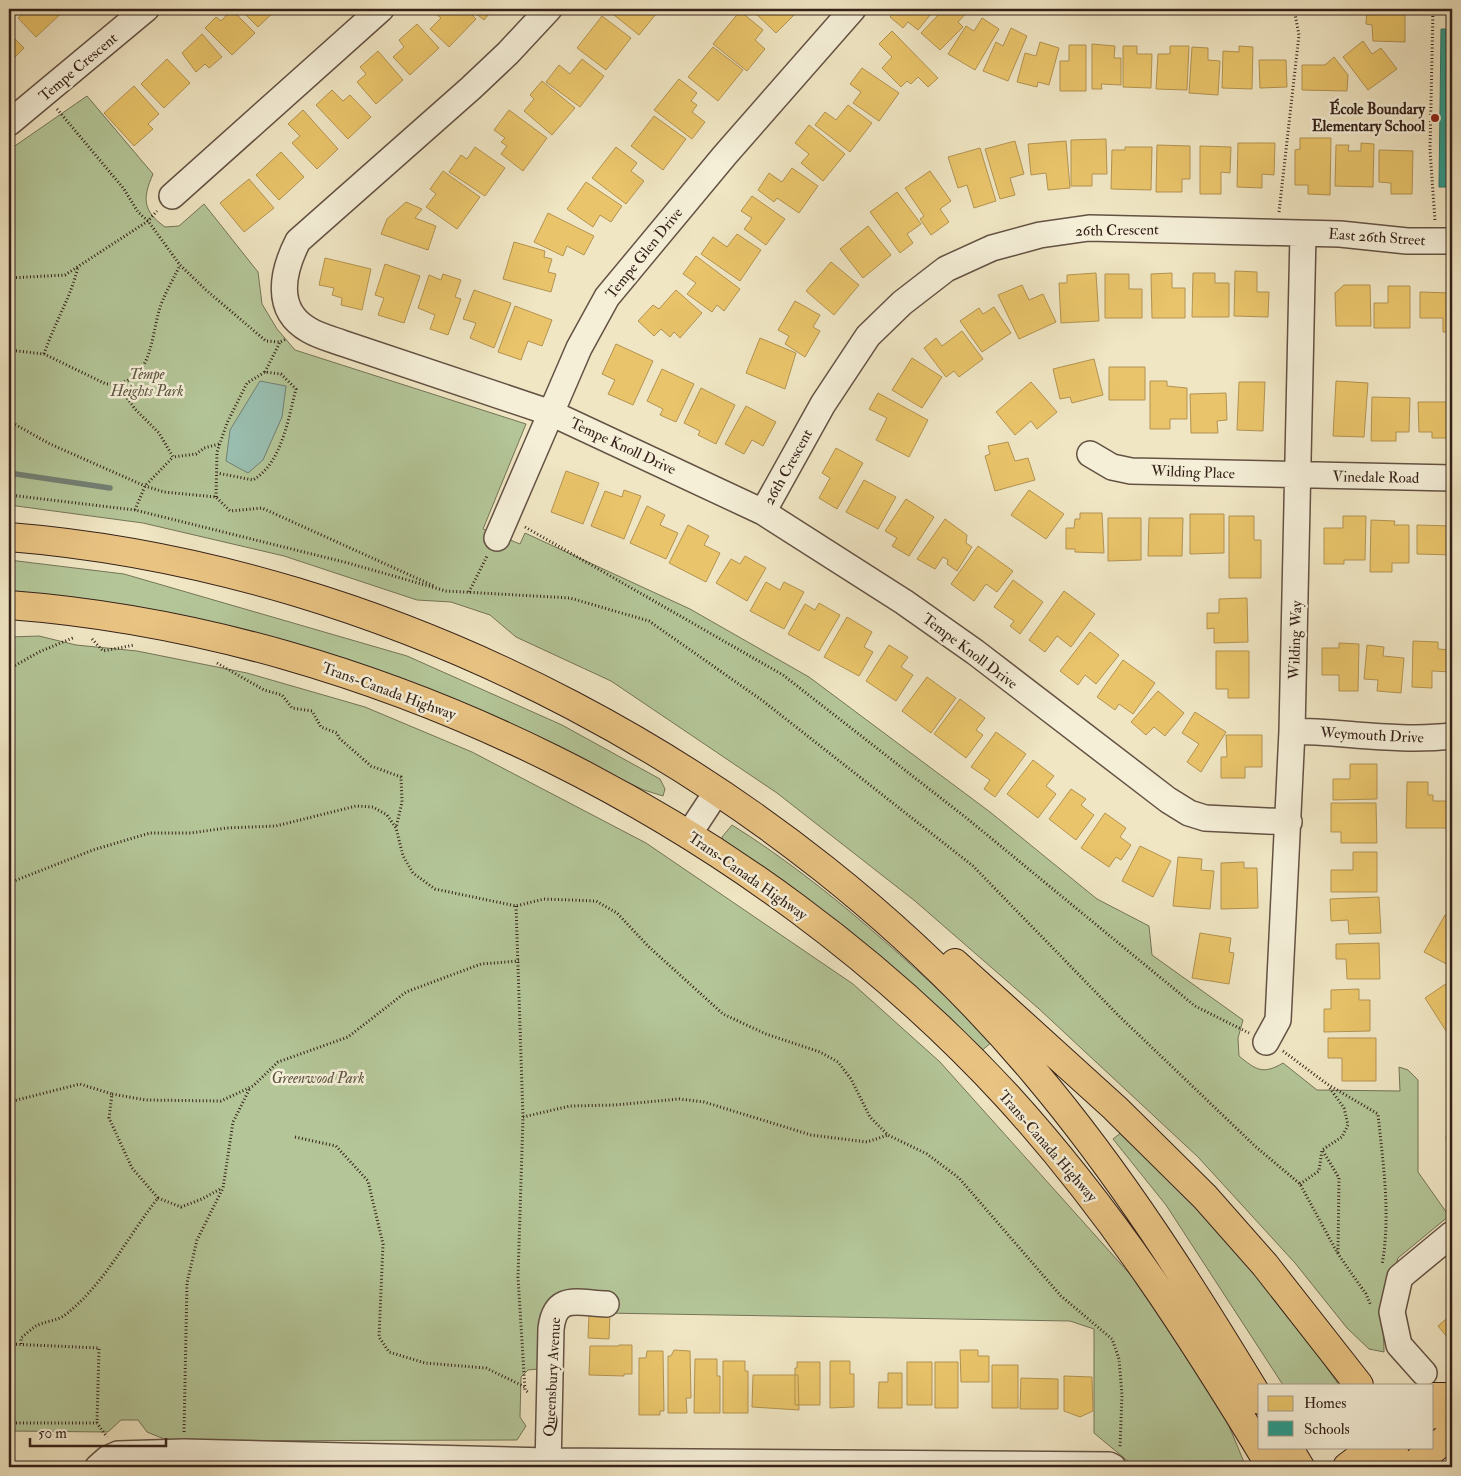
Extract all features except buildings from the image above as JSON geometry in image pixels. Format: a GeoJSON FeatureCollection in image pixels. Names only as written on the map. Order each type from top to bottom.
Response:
{"type":"FeatureCollection","features":[{"type":"Feature","properties":{"kind":"main road"},"geometry":{"type":"LineString","coordinates":[[9,536],[74,542],[144,553],[208,567],[290,590],[381,620],[473,658],[552,695],[656,754],[767,827],[878,904],[946,955],[1115,1108],[1164,1155],[1238,1234],[1354,1377],[1375,1384]]}},
{"type":"Feature","properties":{"kind":"main road","name":"Trans-Canada Highway"},"geometry":{"type":"LineString","coordinates":[[9,605],[66,609],[133,619],[272,652],[352,677],[461,717],[526,747],[577,771],[689,834],[780,897],[852,952],[954,1043],[1005,1095],[1096,1202],[1138,1258],[1178,1316],[1258,1446]]}},
{"type":"Feature","properties":{"kind":"main road"},"geometry":{"type":"LineString","coordinates":[[767,827],[824,870],[933,966],[1032,1070],[1121,1182],[1162,1241],[1258,1397]]}},
{"type":"Feature","properties":{"kind":"main road"},"geometry":{"type":"LineString","coordinates":[[1434,1388],[1452,1399],[1434,1413]]}},
{"type":"Feature","properties":{"kind":"main road"},"geometry":{"type":"LineString","coordinates":[[1411,1467],[1452,1434]]}},
{"type":"Feature","properties":{"kind":"main road","name":"Trans-Canada Highway"},"geometry":{"type":"LineString","coordinates":[[1259,1448],[1271,1467]]}},
{"type":"Feature","properties":{"kind":"main road"},"geometry":{"type":"LineString","coordinates":[[1289,1448],[1300,1467]]}},
{"type":"Feature","properties":{"kind":"main road"},"geometry":{"type":"LineString","coordinates":[[1347,1467],[1359,1458],[1382,1448]]}},
{"type":"Feature","properties":{"kind":"main road"},"geometry":{"type":"LineString","coordinates":[[1371,1467],[1388,1448]]}},
{"type":"Feature","properties":{"kind":"main road"},"geometry":{"type":"LineString","coordinates":[[1393,1448],[1397,1467]]}},
{"type":"Feature","properties":{"kind":"street","name":"Tempe Crescent"},"geometry":{"type":"LineString","coordinates":[[9,124],[146,9]]}},
{"type":"Feature","properties":{"kind":"street"},"geometry":{"type":"LineString","coordinates":[[172,196],[381,9]]}},
{"type":"Feature","properties":{"kind":"street","name":"Tempe Knoll Drive"},"geometry":{"type":"LineString","coordinates":[[549,9],[508,53],[476,83],[298,241],[285,268],[284,296],[297,320],[309,330],[552,413],[763,512],[904,602],[974,652],[1093,744],[1182,808],[1213,819],[1289,822]]}},
{"type":"Feature","properties":{"kind":"street","name":"Tempe Glen Drive"},"geometry":{"type":"LineString","coordinates":[[502,527],[592,323],[625,274],[853,9]]}},
{"type":"Feature","properties":{"kind":"street","name":"26th Crescent"},"geometry":{"type":"LineString","coordinates":[[763,512],[823,404],[868,336],[902,303],[946,269],[1002,246],[1040,235],[1088,228],[1303,234]]}},
{"type":"Feature","properties":{"kind":"street","name":"East 26th Street"},"geometry":{"type":"LineString","coordinates":[[1303,234],[1340,234],[1444,241]]}},
{"type":"Feature","properties":{"kind":"street","name":"Wilding Way"},"geometry":{"type":"LineString","coordinates":[[1266,1042],[1278,1020],[1280,1004],[1289,822],[1299,475],[1303,234]]}},
{"type":"Feature","properties":{"kind":"street","name":"Wilding Place"},"geometry":{"type":"LineString","coordinates":[[1090,454],[1112,467],[1131,471],[1299,475]]}},
{"type":"Feature","properties":{"kind":"street","name":"Vinedale Road"},"geometry":{"type":"LineString","coordinates":[[1299,475],[1452,478]]}},
{"type":"Feature","properties":{"kind":"street","name":"Weymouth Drive"},"geometry":{"type":"LineString","coordinates":[[1292,731],[1351,733],[1410,739],[1452,736]]}},
{"type":"Feature","properties":{"kind":"street"},"geometry":{"type":"LineString","coordinates":[[689,834],[716,793]]}},
{"type":"Feature","properties":{"kind":"street"},"geometry":{"type":"LineString","coordinates":[[1427,1384],[1399,1346],[1392,1312],[1400,1277],[1452,1234]]}},
{"type":"Feature","properties":{"kind":"street","name":"Queensbury Avenue"},"geometry":{"type":"LineString","coordinates":[[548,1464],[551,1329],[555,1310],[561,1304],[568,1303],[606,1304]]}},
{"type":"Feature","properties":{"kind":"street"},"geometry":{"type":"LineString","coordinates":[[108,1461],[184,1452],[548,1464],[1109,1465],[1116,1458]]}},
{"type":"Feature","properties":{"kind":"path"},"geometry":{"type":"LineString","coordinates":[[1277,232],[1300,35],[1294,9]]}},
{"type":"Feature","properties":{"kind":"path"},"geometry":{"type":"LineString","coordinates":[[1433,9],[1430,150],[1444,241]]}},
{"type":"Feature","properties":{"kind":"path"},"geometry":{"type":"LineString","coordinates":[[55,107],[70,122],[124,189],[138,212],[148,221],[180,265],[266,340],[280,342],[309,330]]}},
{"type":"Feature","properties":{"kind":"path"},"geometry":{"type":"LineString","coordinates":[[9,278],[66,275],[148,221],[172,196]]}},
{"type":"Feature","properties":{"kind":"path"},"geometry":{"type":"LineString","coordinates":[[9,350],[44,354],[106,384],[117,384],[131,380],[150,355],[159,310],[180,265]]}},
{"type":"Feature","properties":{"kind":"path"},"geometry":{"type":"LineString","coordinates":[[44,354],[54,324],[73,289],[78,267]]}},
{"type":"Feature","properties":{"kind":"path"},"geometry":{"type":"LineString","coordinates":[[216,497],[217,452],[220,444],[247,383],[264,372],[280,342]]}},
{"type":"Feature","properties":{"kind":"path"},"geometry":{"type":"LineString","coordinates":[[217,474],[253,480],[260,476],[276,454],[287,426],[296,389],[281,374],[264,372]]}},
{"type":"Feature","properties":{"kind":"path"},"geometry":{"type":"LineString","coordinates":[[117,384],[135,409],[159,433],[173,456]]}},
{"type":"Feature","properties":{"kind":"path"},"geometry":{"type":"LineString","coordinates":[[9,421],[50,444],[145,486],[164,492],[216,497],[230,511],[262,508],[446,591]]}},
{"type":"Feature","properties":{"kind":"path"},"geometry":{"type":"LineString","coordinates":[[135,510],[145,486],[173,456],[196,454],[204,448],[220,444]]}},
{"type":"Feature","properties":{"kind":"path"},"geometry":{"type":"LineString","coordinates":[[9,494],[135,510],[348,563],[446,591],[570,598],[649,621],[763,701],[973,866],[1119,1016],[1255,1146],[1300,1184],[1338,1254],[1366,1294],[1373,1310]]}},
{"type":"Feature","properties":{"kind":"path"},"geometry":{"type":"LineString","coordinates":[[469,592],[502,527],[783,675],[969,820],[1195,1006],[1286,1052],[1327,1084],[1378,1114],[1387,1200],[1386,1242],[1381,1273]]}},
{"type":"Feature","properties":{"kind":"path"},"geometry":{"type":"LineString","coordinates":[[9,669],[39,652],[73,639],[79,634]]}},
{"type":"Feature","properties":{"kind":"path"},"geometry":{"type":"LineString","coordinates":[[90,637],[103,651],[137,644]]}},
{"type":"Feature","properties":{"kind":"path"},"geometry":{"type":"LineString","coordinates":[[215,660],[218,664],[264,690],[282,695],[292,708],[312,712],[321,727],[337,733],[339,738],[371,766],[401,778],[402,802],[396,828]]}},
{"type":"Feature","properties":{"kind":"path"},"geometry":{"type":"LineString","coordinates":[[9,883],[93,850],[150,833],[190,833],[226,828],[276,826],[356,806],[373,808],[387,815],[396,828],[403,856],[413,872],[435,889],[516,906],[544,899],[596,901],[617,913],[648,946],[723,1014],[766,1034],[820,1052],[838,1062],[851,1079],[870,1117],[888,1135],[928,1154],[958,1178],[1061,1296],[1112,1339],[1119,1359],[1122,1395],[1116,1458]]}},
{"type":"Feature","properties":{"kind":"path"},"geometry":{"type":"LineString","coordinates":[[516,906],[523,1118],[518,1277],[525,1388]]}},
{"type":"Feature","properties":{"kind":"path"},"geometry":{"type":"LineString","coordinates":[[9,1102],[80,1084],[112,1094],[146,1100],[221,1102],[250,1088],[278,1062],[348,1037],[406,992],[481,964],[519,961]]}},
{"type":"Feature","properties":{"kind":"path"},"geometry":{"type":"LineString","coordinates":[[1300,1184],[1319,1171],[1322,1150],[1342,1137],[1348,1125],[1344,1108],[1327,1084]]}},
{"type":"Feature","properties":{"kind":"path"},"geometry":{"type":"LineString","coordinates":[[184,1452],[187,1282],[198,1240],[223,1188],[233,1122],[250,1088]]}},
{"type":"Feature","properties":{"kind":"path"},"geometry":{"type":"LineString","coordinates":[[112,1094],[109,1118],[132,1168],[158,1198],[181,1206],[202,1199],[223,1188]]}},
{"type":"Feature","properties":{"kind":"path"},"geometry":{"type":"LineString","coordinates":[[523,1118],[570,1106],[615,1105],[679,1099],[704,1102],[811,1135],[867,1142],[888,1135]]}},
{"type":"Feature","properties":{"kind":"path"},"geometry":{"type":"LineString","coordinates":[[295,1137],[336,1146],[368,1181],[383,1244],[378,1316],[379,1337],[389,1352],[425,1363],[486,1368],[525,1388],[525,1390],[537,1398],[550,1401]]}},
{"type":"Feature","properties":{"kind":"path"},"geometry":{"type":"LineString","coordinates":[[1322,1150],[1339,1178],[1338,1254]]}},
{"type":"Feature","properties":{"kind":"path"},"geometry":{"type":"LineString","coordinates":[[20,1344],[21,1338],[36,1326],[64,1316],[96,1284],[132,1238],[142,1219],[158,1198]]}},
{"type":"Feature","properties":{"kind":"path"},"geometry":{"type":"LineString","coordinates":[[9,1344],[99,1348],[97,1423],[108,1461]]}},
{"type":"Feature","properties":{"kind":"path"},"geometry":{"type":"LineString","coordinates":[[9,1423],[97,1423]]}},
{"type":"Feature","properties":{"kind":"green space","name":"Tempe Heights Park"},"geometry":{"type":"Polygon","coordinates":[[[87,96],[153,174],[146,198],[152,215],[165,227],[179,226],[204,204],[258,272],[262,304],[277,329],[295,350],[526,424],[483,529],[520,544],[525,533],[690,609],[809,677],[990,812],[1097,899],[1149,926],[1152,955],[1243,1020],[1238,1038],[1239,1056],[1255,1068],[1265,1070],[1283,1063],[1317,1090],[1400,1091],[1399,1067],[1408,1070],[1418,1080],[1418,1172],[1449,1216],[1398,1258],[1383,1305],[1384,1352],[1369,1349],[1347,1328],[1295,1263],[1198,1157],[1038,1008],[915,901],[777,793],[611,681],[516,637],[490,615],[451,602],[417,600],[284,556],[143,523],[9,505],[9,291],[12,290],[9,249],[9,150],[87,96]]]}},
{"type":"Feature","properties":{"kind":"green space"},"geometry":{"type":"Polygon","coordinates":[[[9,560],[124,574],[407,656],[562,725],[660,779],[665,789],[663,796],[644,790],[465,707],[358,664],[221,625],[99,604],[9,596],[9,560]]]}},
{"type":"Feature","properties":{"kind":"green space","name":"Greenwood Park"},"geometry":{"type":"Polygon","coordinates":[[[39,636],[76,645],[137,651],[247,673],[365,707],[472,752],[646,843],[853,984],[940,1062],[1145,1291],[1205,1368],[1246,1467],[1135,1467],[1094,1433],[1094,1329],[1070,1321],[545,1312],[538,1369],[528,1370],[521,1377],[520,1417],[526,1426],[517,1440],[169,1441],[147,1432],[138,1420],[121,1420],[108,1432],[9,1431],[9,637],[39,636]]]}},
{"type":"Feature","properties":{"kind":"green space"},"geometry":{"type":"Polygon","coordinates":[[[732,825],[802,873],[835,899],[900,955],[993,1041],[979,1053],[952,1022],[904,977],[751,860],[722,847],[722,837],[732,825]]]}},
{"type":"Feature","properties":{"kind":"green space"},"geometry":{"type":"Polygon","coordinates":[[[1126,1129],[1211,1217],[1295,1323],[1338,1384],[1282,1384],[1166,1205],[1113,1139],[1126,1129]]]}},
{"type":"Feature","properties":{"kind":"green space"},"geometry":{"type":"Polygon","coordinates":[[[9,1461],[69,1465],[69,1467],[9,1467],[9,1461]]]}},
{"type":"Feature","properties":{"kind":"shaded area"},"geometry":{"type":"Polygon","coordinates":[[[260,381],[286,386],[282,417],[263,460],[248,473],[226,461],[230,430],[260,381]]]}},
{"type":"Feature","properties":{"kind":"waterway"},"geometry":{"type":"LineString","coordinates":[[9,473],[110,488]]}},
{"type":"Feature","properties":{"kind":"place","name":"École Boundary Elementary School"},"geometry":{"type":"Point","coordinates":[1435,118]}}]}
